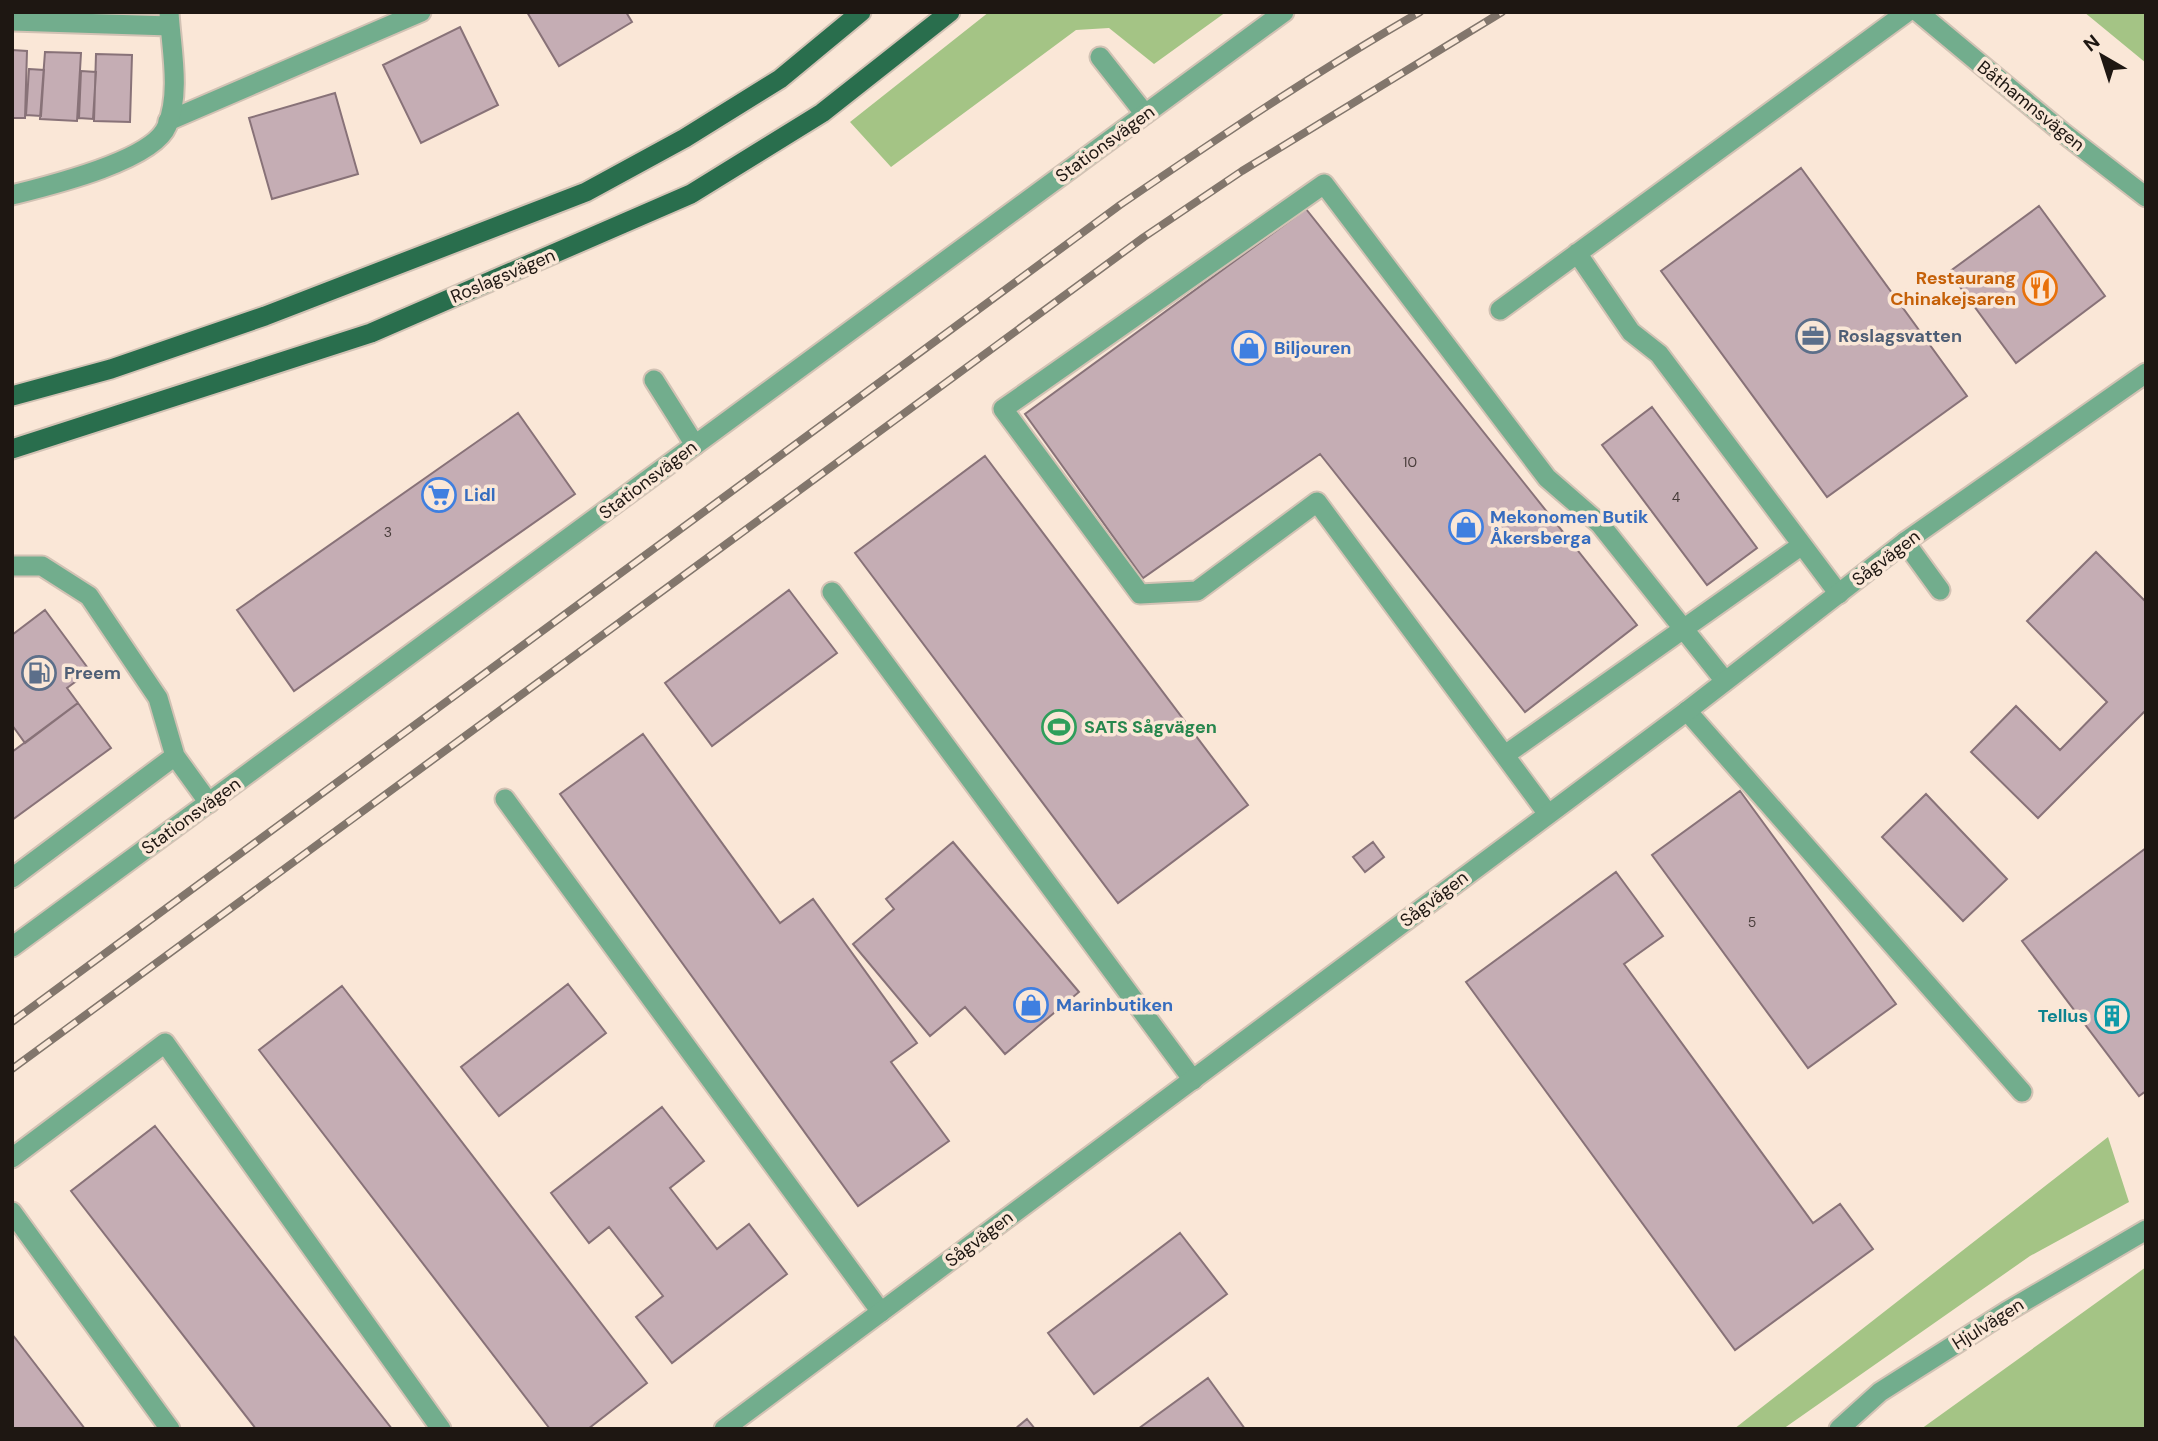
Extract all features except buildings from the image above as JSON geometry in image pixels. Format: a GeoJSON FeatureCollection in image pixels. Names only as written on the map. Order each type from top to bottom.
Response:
{"type":"FeatureCollection","features":[{"type":"Feature","properties":{"kind":"main road"},"geometry":{"type":"LineString","coordinates":[[12,396],[111,369],[265,316],[586,192],[685,138],[780,79],[861,12]]}},
{"type":"Feature","properties":{"kind":"main road","name":"Roslagsvägen"},"geometry":{"type":"LineString","coordinates":[[12,449],[371,333],[691,194],[821,113],[950,12]]}},
{"type":"Feature","properties":{"kind":"street"},"geometry":{"type":"LineString","coordinates":[[168,121],[421,12]]}},
{"type":"Feature","properties":{"kind":"street","name":"Stationsvägen"},"geometry":{"type":"LineString","coordinates":[[12,947],[1284,12]]}},
{"type":"Feature","properties":{"kind":"street"},"geometry":{"type":"LineString","coordinates":[[1500,310],[1907,12]]}},
{"type":"Feature","properties":{"kind":"street","name":"Båthamnsvägen"},"geometry":{"type":"LineString","coordinates":[[1917,12],[2062,132],[2146,197]]}},
{"type":"Feature","properties":{"kind":"street"},"geometry":{"type":"LineString","coordinates":[[12,21],[169,19],[175,82],[168,121],[157,142],[82,177],[12,195]]}},
{"type":"Feature","properties":{"kind":"street"},"geometry":{"type":"LineString","coordinates":[[1100,57],[1145,114]]}},
{"type":"Feature","properties":{"kind":"street"},"geometry":{"type":"LineString","coordinates":[[1548,814],[1317,502],[1197,591],[1140,594],[1003,409],[1324,184],[1547,478],[1600,524],[1726,681]]}},
{"type":"Feature","properties":{"kind":"street"},"geometry":{"type":"LineString","coordinates":[[1577,253],[1631,332],[1659,354],[1839,594]]}},
{"type":"Feature","properties":{"kind":"street","name":"Sågvägen"},"geometry":{"type":"LineString","coordinates":[[724,1429],[1726,681],[1905,542],[2146,373]]}},
{"type":"Feature","properties":{"kind":"street"},"geometry":{"type":"LineString","coordinates":[[654,380],[695,445]]}},
{"type":"Feature","properties":{"kind":"street"},"geometry":{"type":"LineString","coordinates":[[1905,542],[1940,590]]}},
{"type":"Feature","properties":{"kind":"street"},"geometry":{"type":"LineString","coordinates":[[1505,755],[1802,545]]}},
{"type":"Feature","properties":{"kind":"street"},"geometry":{"type":"LineString","coordinates":[[12,566],[42,566],[89,596],[158,698],[175,756],[209,803]]}},
{"type":"Feature","properties":{"kind":"street"},"geometry":{"type":"LineString","coordinates":[[832,592],[1193,1080]]}},
{"type":"Feature","properties":{"kind":"street"},"geometry":{"type":"LineString","coordinates":[[1687,710],[2022,1092]]}},
{"type":"Feature","properties":{"kind":"street"},"geometry":{"type":"LineString","coordinates":[[12,878],[175,756]]}},
{"type":"Feature","properties":{"kind":"street"},"geometry":{"type":"LineString","coordinates":[[505,799],[881,1312]]}},
{"type":"Feature","properties":{"kind":"street"},"geometry":{"type":"LineString","coordinates":[[12,1158],[165,1044],[441,1429]]}},
{"type":"Feature","properties":{"kind":"street"},"geometry":{"type":"LineString","coordinates":[[12,1212],[170,1429]]}},
{"type":"Feature","properties":{"kind":"street","name":"Hjulvägen"},"geometry":{"type":"LineString","coordinates":[[1839,1429],[1881,1392],[2006,1312],[2146,1230]]}},
{"type":"Feature","properties":{"kind":"green space"},"geometry":{"type":"Polygon","coordinates":[[[989,12],[1226,12],[1154,64],[1109,28],[1076,30],[891,167],[850,122],[989,12]]]}},
{"type":"Feature","properties":{"kind":"green space"},"geometry":{"type":"Polygon","coordinates":[[[2084,12],[2146,12],[2146,63],[2084,12]]]}},
{"type":"Feature","properties":{"kind":"green space"},"geometry":{"type":"Polygon","coordinates":[[[2108,1137],[2129,1202],[2030,1256],[1783,1429],[1734,1429],[2108,1137]]]}},
{"type":"Feature","properties":{"kind":"green space"},"geometry":{"type":"Polygon","coordinates":[[[2146,1267],[2146,1429],[1921,1429],[2146,1267]]]}},
{"type":"Feature","properties":{"kind":"railway"},"geometry":{"type":"LineString","coordinates":[[12,1022],[1120,205],[1306,81],[1420,12]]}},
{"type":"Feature","properties":{"kind":"railway"},"geometry":{"type":"LineString","coordinates":[[12,1069],[1144,237],[1242,171],[1502,12]]}},
{"type":"Feature","properties":{"kind":"place","name":"Restaurang Chinakejsaren"},"geometry":{"type":"Point","coordinates":[2040,288]}},
{"type":"Feature","properties":{"kind":"place","name":"Roslagsvatten"},"geometry":{"type":"Point","coordinates":[1813,336]}},
{"type":"Feature","properties":{"kind":"place","name":"Biljouren"},"geometry":{"type":"Point","coordinates":[1249,348]}},
{"type":"Feature","properties":{"kind":"place","name":"Lidl"},"geometry":{"type":"Point","coordinates":[439,495]}},
{"type":"Feature","properties":{"kind":"place","name":"Mekonomen Butik Åkersberga"},"geometry":{"type":"Point","coordinates":[1466,527]}},
{"type":"Feature","properties":{"kind":"place","name":"Preem"},"geometry":{"type":"Point","coordinates":[39,673]}},
{"type":"Feature","properties":{"kind":"place","name":"SATS Sågvägen"},"geometry":{"type":"Point","coordinates":[1059,727]}},
{"type":"Feature","properties":{"kind":"place","name":"Marinbutiken"},"geometry":{"type":"Point","coordinates":[1031,1005]}},
{"type":"Feature","properties":{"kind":"place","name":"Tellus"},"geometry":{"type":"Point","coordinates":[2112,1016]}}]}
